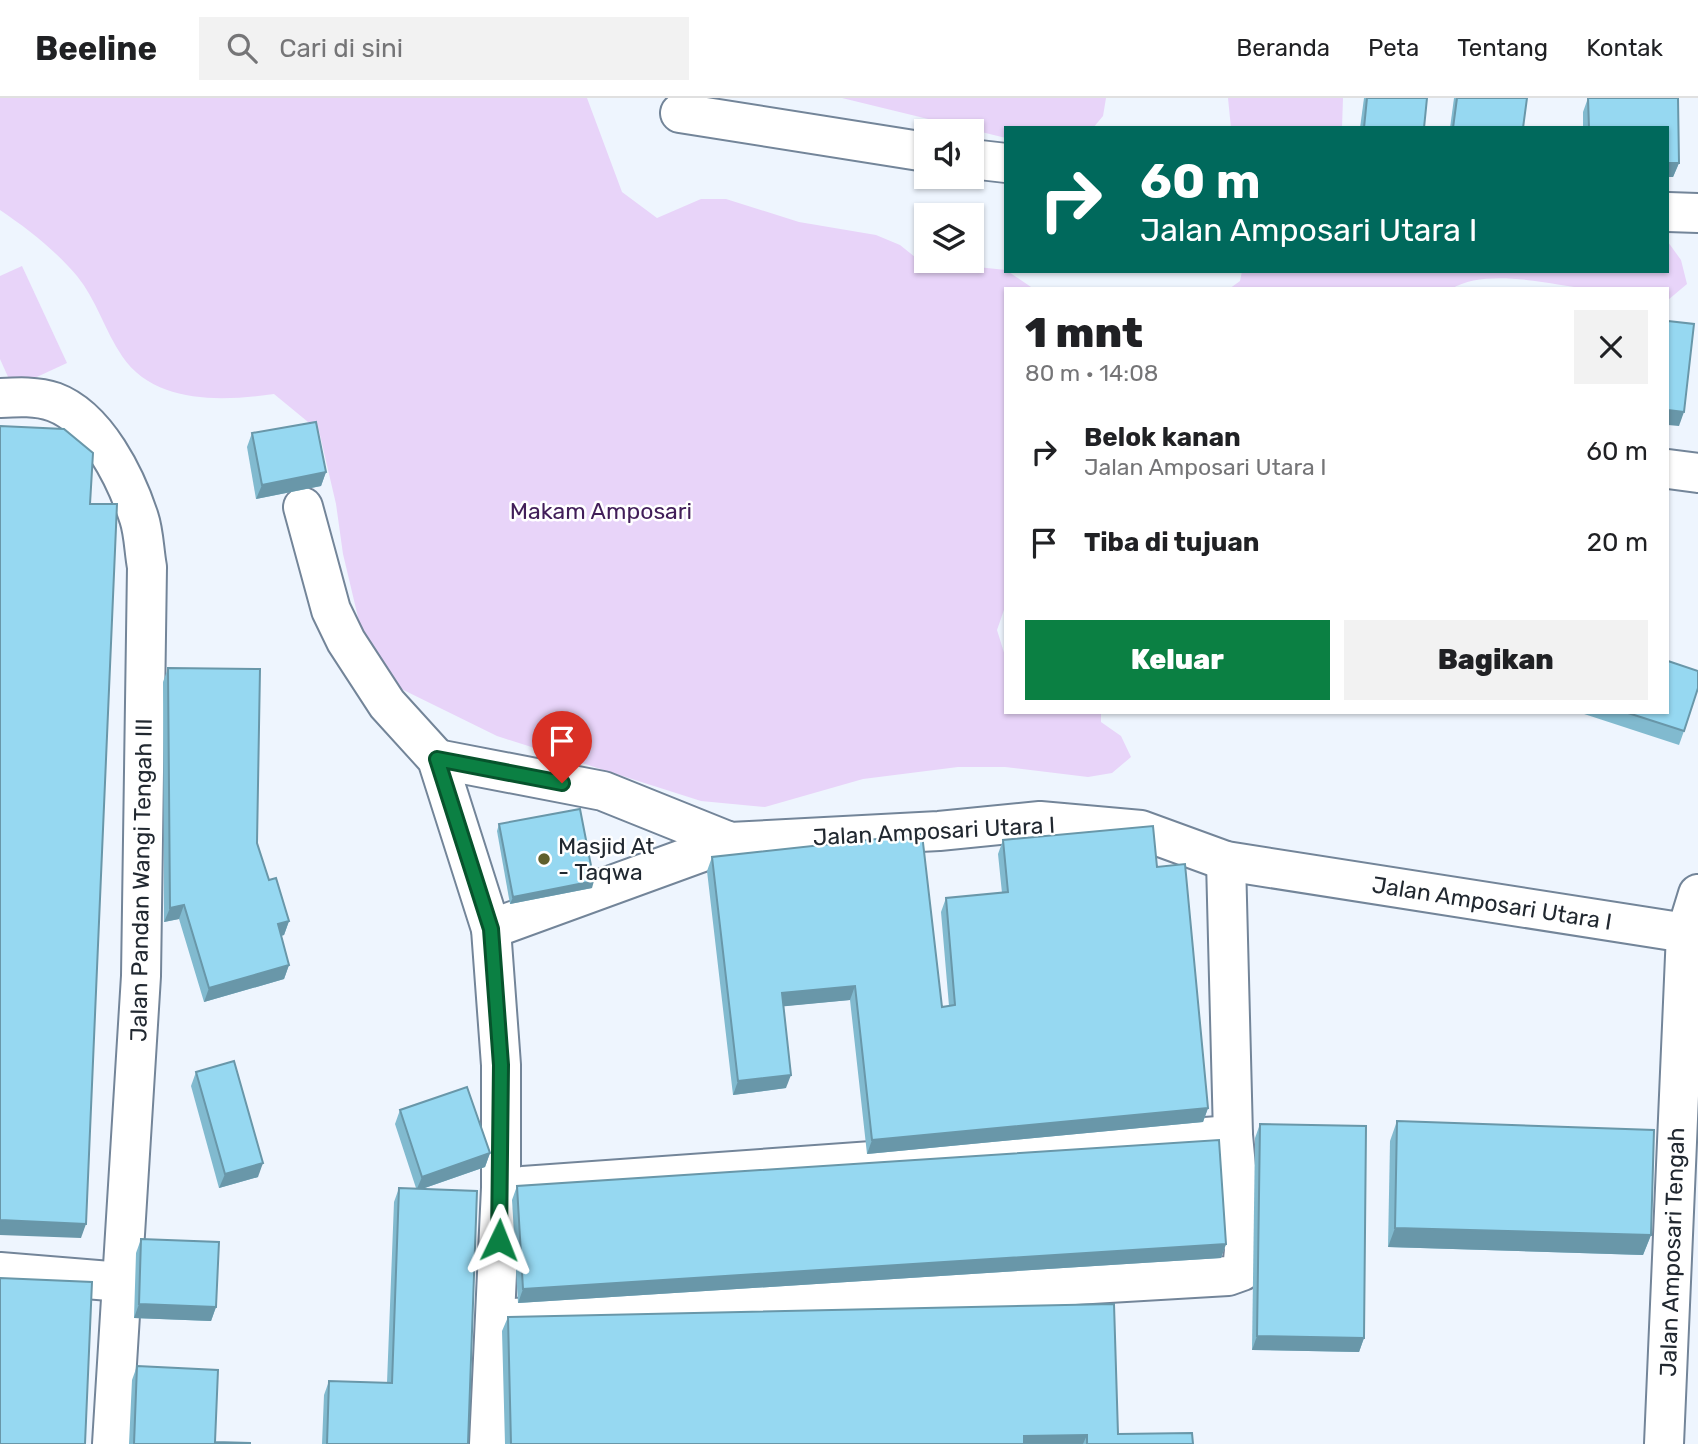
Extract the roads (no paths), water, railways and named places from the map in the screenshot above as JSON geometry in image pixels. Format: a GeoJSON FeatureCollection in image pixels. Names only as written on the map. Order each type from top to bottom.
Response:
{"type":"FeatureCollection","features":[{"type":"Feature","properties":{"kind":"street"},"geometry":{"type":"LineString","coordinates":[[680,113],[914,150]]}},
{"type":"Feature","properties":{"kind":"street"},"geometry":{"type":"LineString","coordinates":[[984,160],[1004,163]]}},
{"type":"Feature","properties":{"kind":"street"},"geometry":{"type":"LineString","coordinates":[[1669,212],[1698,214]]}},
{"type":"Feature","properties":{"kind":"street","name":"Jalan Pandan Wangi Tengah III"},"geometry":{"type":"LineString","coordinates":[[0,398],[25,397],[55,403],[84,421],[117,467],[140,519],[147,567],[141,976],[112,1444]]}},
{"type":"Feature","properties":{"kind":"street"},"geometry":{"type":"LineString","coordinates":[[1669,469],[1698,473]]}},
{"type":"Feature","properties":{"kind":"street"},"geometry":{"type":"LineString","coordinates":[[303,507],[331,610],[346,641],[387,704],[437,759],[491,929],[501,1065],[501,1188],[489,1444]]}},
{"type":"Feature","properties":{"kind":"street","name":"Jalan Amposari Utara I"},"geometry":{"type":"LineString","coordinates":[[437,759],[603,791],[730,842],[939,831],[1040,821],[1141,830],[1227,861],[1686,933]]}},
{"type":"Feature","properties":{"kind":"street"},"geometry":{"type":"LineString","coordinates":[[491,929],[730,842]]}},
{"type":"Feature","properties":{"kind":"street"},"geometry":{"type":"LineString","coordinates":[[496,1319],[586,1316],[679,1308],[1228,1276],[1242,1271],[1244,1250],[1233,1135],[1227,861]]}},
{"type":"Feature","properties":{"kind":"street","name":"Jalan Amposari Tengah"},"geometry":{"type":"LineString","coordinates":[[1664,1444],[1686,933],[1698,894]]}},
{"type":"Feature","properties":{"kind":"street"},"geometry":{"type":"LineString","coordinates":[[501,1188],[1233,1135]]}},
{"type":"Feature","properties":{"kind":"street"},"geometry":{"type":"LineString","coordinates":[[0,1272],[122,1282]]}},
{"type":"Feature","properties":{"kind":"place","name":"Masjid At - Taqwa"},"geometry":{"type":"Point","coordinates":[544,859]}},
{"type":"Feature","properties":{"kind":"park label","name":"Makam Amposari"},"geometry":{"type":"Point","coordinates":[601,511]}}]}
